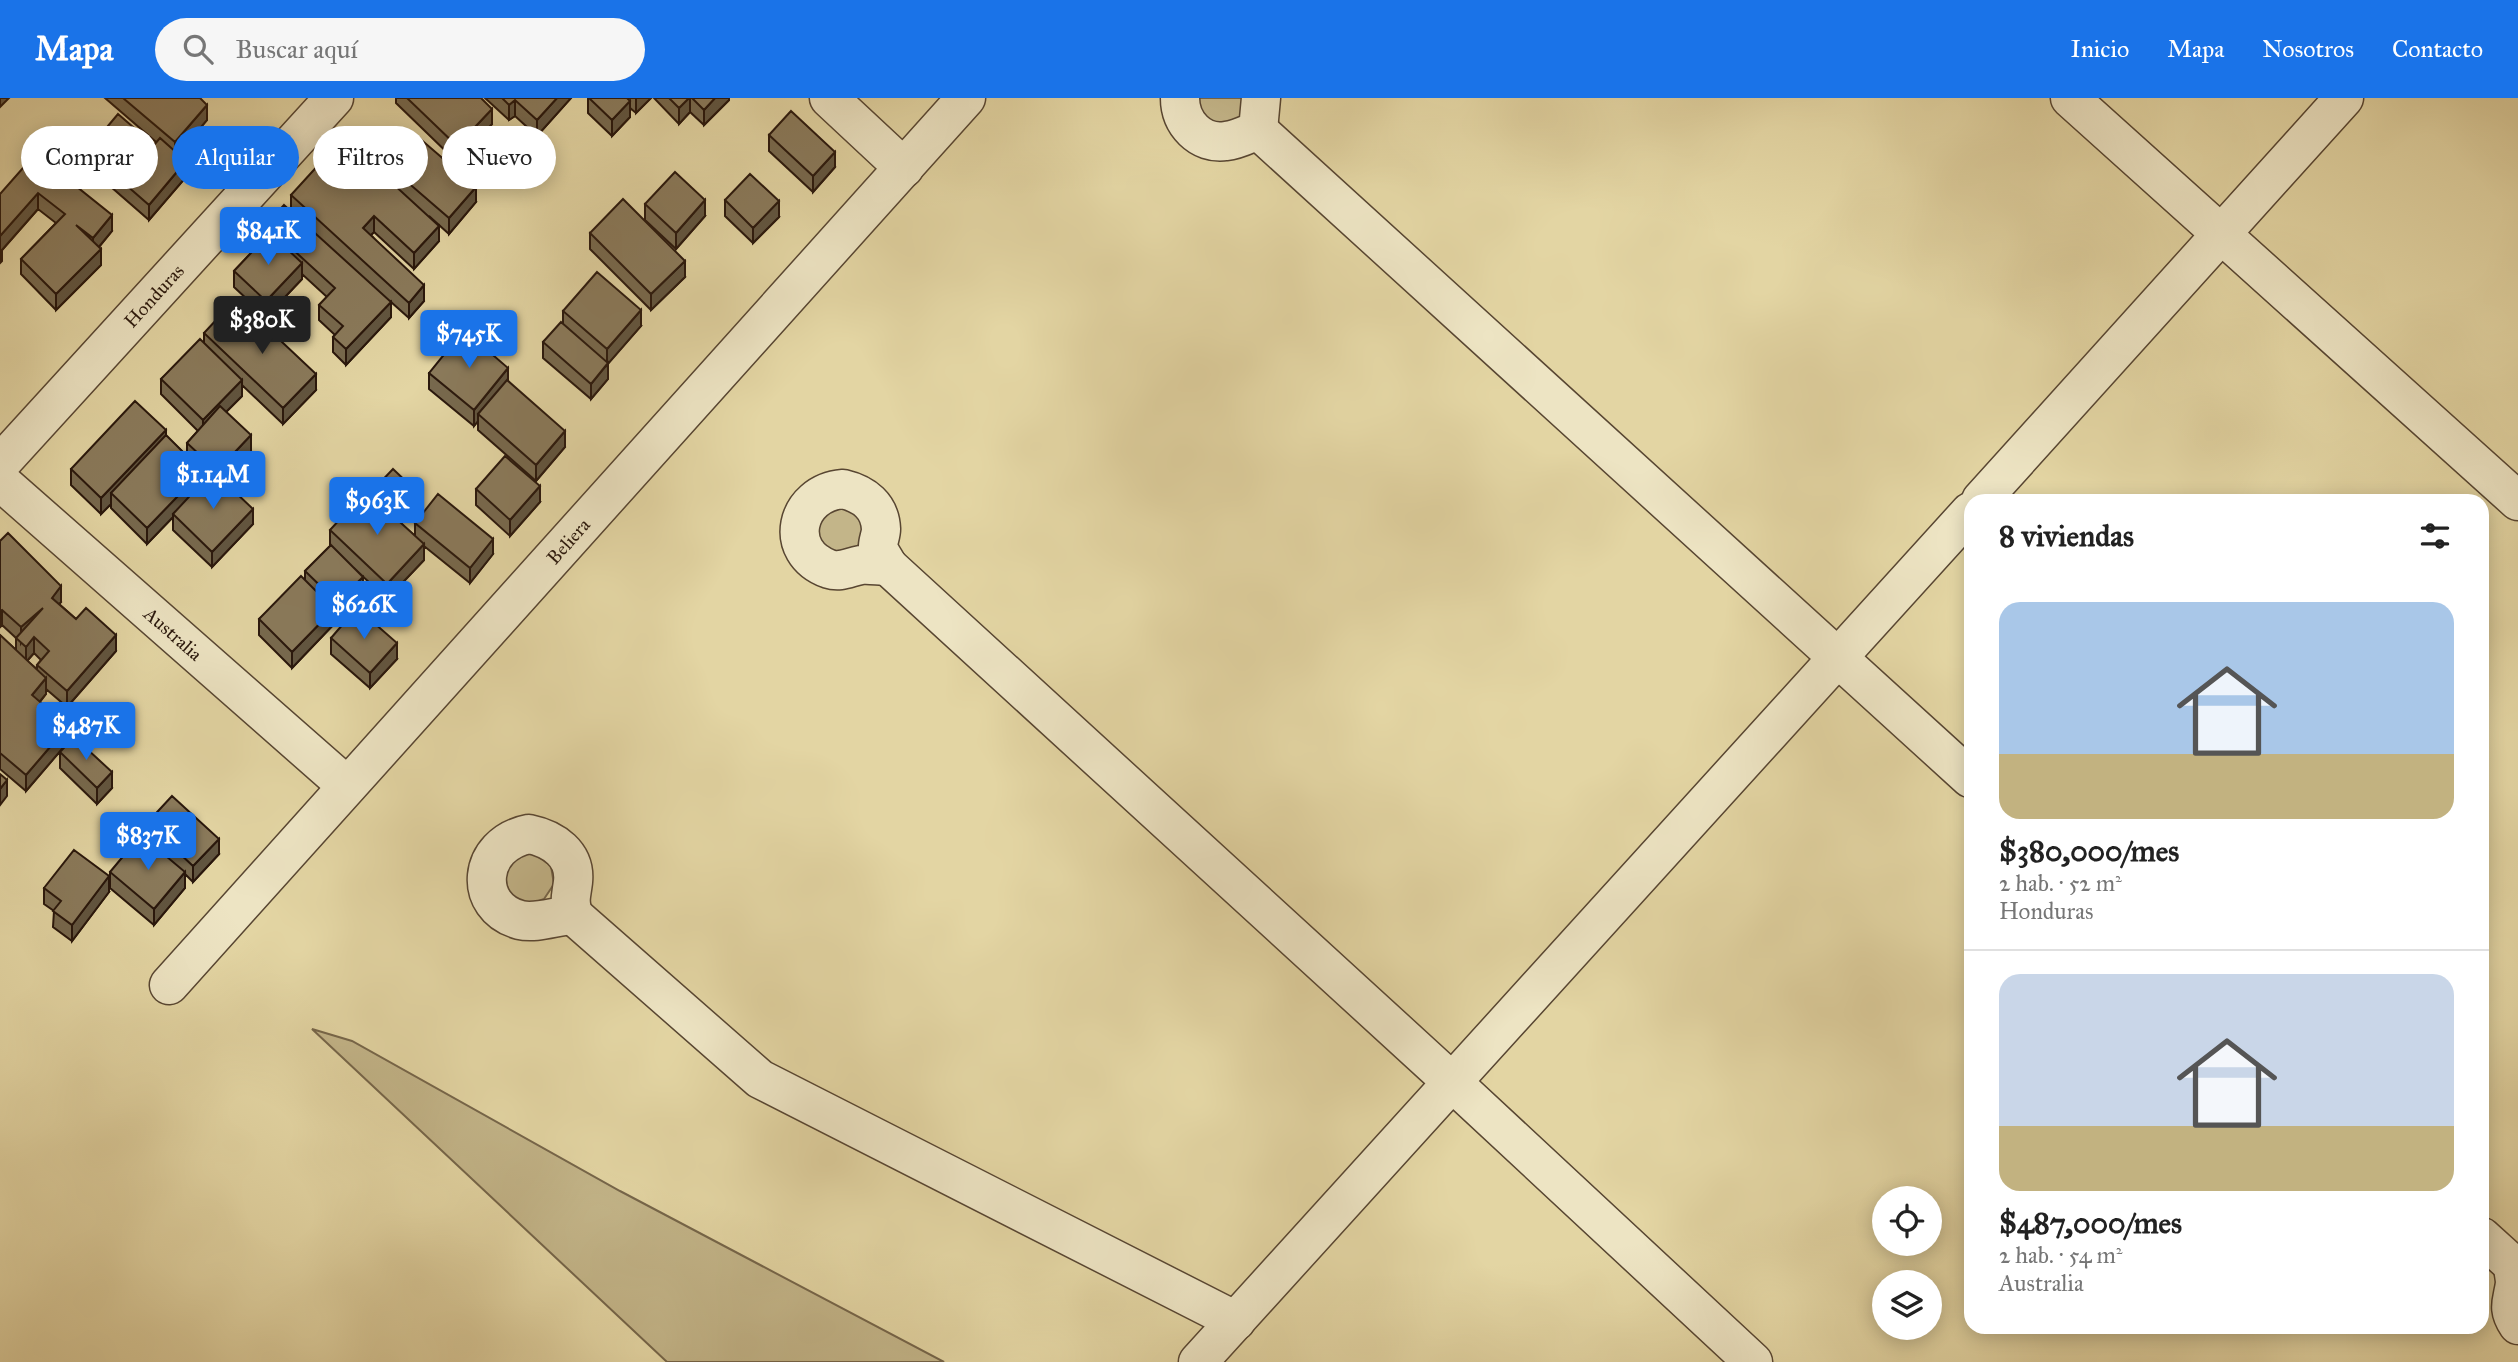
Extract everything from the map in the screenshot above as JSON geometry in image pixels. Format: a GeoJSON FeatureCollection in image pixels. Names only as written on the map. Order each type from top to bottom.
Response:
{"type":"FeatureCollection","features":[{"type":"Feature","properties":{"kind":"street","name":"Honduras"},"geometry":{"type":"LineString","coordinates":[[0,464],[334,98]]}},
{"type":"Feature","properties":{"kind":"street"},"geometry":{"type":"LineString","coordinates":[[829,98],[904,168]]}},
{"type":"Feature","properties":{"kind":"street","name":"Beliera"},"geometry":{"type":"LineString","coordinates":[[169,985],[966,98]]}},
{"type":"Feature","properties":{"kind":"street"},"geometry":{"type":"LineString","coordinates":[[1180,98],[1182,115],[1189,127],[1213,142],[1227,141],[1259,114],[1838,659],[1964,773]]}},
{"type":"Feature","properties":{"kind":"street"},"geometry":{"type":"LineString","coordinates":[[2070,98],[2518,500]]}},
{"type":"Feature","properties":{"kind":"street"},"geometry":{"type":"LineString","coordinates":[[1986,494],[2344,98]]}},
{"type":"Feature","properties":{"kind":"street","name":"Australia"},"geometry":{"type":"LineString","coordinates":[[0,481],[347,786]]}},
{"type":"Feature","properties":{"kind":"street"},"geometry":{"type":"LineString","coordinates":[[1198,1362],[1964,519]]}},
{"type":"Feature","properties":{"kind":"street"},"geometry":{"type":"LineString","coordinates":[[888,566],[1452,1082],[1752,1362]]}},
{"type":"Feature","properties":{"kind":"street"},"geometry":{"type":"LineString","coordinates":[[573,915],[760,1079],[1237,1321]]}},
{"type":"Feature","properties":{"kind":"street"},"geometry":{"type":"LineString","coordinates":[[2489,1243],[2515,1265],[2511,1309],[2518,1325]]}},
{"type":"Feature","properties":{"kind":"shaded area"},"geometry":{"type":"Polygon","coordinates":[[[1194,98],[1248,98],[1244,114],[1230,125],[1205,121],[1194,98]]]}},
{"type":"Feature","properties":{"kind":"shaded area"},"geometry":{"type":"Polygon","coordinates":[[[833,501],[864,516],[862,542],[849,553],[822,549],[814,517],[833,501]]]}},
{"type":"Feature","properties":{"kind":"shaded area"},"geometry":{"type":"Polygon","coordinates":[[[531,851],[551,866],[554,884],[544,899],[528,905],[505,893],[502,867],[531,851]]]}},
{"type":"Feature","properties":{"kind":"shaded area"},"geometry":{"type":"Polygon","coordinates":[[[312,1029],[352,1041],[620,1191],[944,1362],[667,1362],[312,1029]]]}},
{"type":"Feature","properties":{"kind":"building"},"geometry":{"type":"Polygon","coordinates":[[[123,98],[200,98],[207,105],[189,126],[172,126],[172,139],[123,98]]]}},
{"type":"Feature","properties":{"kind":"building"},"geometry":{"type":"Polygon","coordinates":[[[407,98],[481,98],[492,109],[476,126],[442,126],[442,132],[407,98]]]}},
{"type":"Feature","properties":{"kind":"building"},"geometry":{"type":"Polygon","coordinates":[[[502,98],[557,98],[537,120],[515,100],[509,105],[502,98]]]}},
{"type":"Feature","properties":{"kind":"building"},"geometry":{"type":"Polygon","coordinates":[[[589,98],[627,98],[630,101],[612,120],[589,98]]]}},
{"type":"Feature","properties":{"kind":"building"},"geometry":{"type":"Polygon","coordinates":[[[669,98],[689,98],[679,108],[669,98]]]}},
{"type":"Feature","properties":{"kind":"building"},"geometry":{"type":"Polygon","coordinates":[[[692,98],[715,98],[704,110],[692,98]]]}},
{"type":"Feature","properties":{"kind":"building"},"geometry":{"type":"Polygon","coordinates":[[[791,111],[835,152],[813,176],[769,135],[791,111]]]}},
{"type":"Feature","properties":{"kind":"building"},"geometry":{"type":"Polygon","coordinates":[[[118,114],[132,126],[108,126],[118,114]]]}},
{"type":"Feature","properties":{"kind":"building"},"geometry":{"type":"Polygon","coordinates":[[[160,138],[172,149],[172,178],[149,205],[131,189],[158,189],[160,138]]]}},
{"type":"Feature","properties":{"kind":"building"},"geometry":{"type":"Polygon","coordinates":[[[428,146],[442,158],[442,189],[474,189],[449,218],[415,189],[428,189],[428,146]]]}},
{"type":"Feature","properties":{"kind":"building"},"geometry":{"type":"Polygon","coordinates":[[[21,170],[21,189],[80,189],[112,215],[93,238],[76,225],[101,249],[56,294],[21,259],[65,214],[38,193],[0,236],[0,194],[21,170]]]}},
{"type":"Feature","properties":{"kind":"building"},"geometry":{"type":"Polygon","coordinates":[[[313,171],[313,189],[399,189],[439,226],[414,253],[374,216],[363,228],[424,285],[409,303],[291,195],[313,171]]]}},
{"type":"Feature","properties":{"kind":"building"},"geometry":{"type":"Polygon","coordinates":[[[675,172],[705,200],[676,233],[645,204],[675,172]]]}},
{"type":"Feature","properties":{"kind":"building"},"geometry":{"type":"Polygon","coordinates":[[[750,174],[779,201],[753,228],[725,200],[750,174]]]}},
{"type":"Feature","properties":{"kind":"building"},"geometry":{"type":"Polygon","coordinates":[[[623,199],[685,261],[651,294],[590,233],[623,199]]]}},
{"type":"Feature","properties":{"kind":"building"},"geometry":{"type":"Polygon","coordinates":[[[284,205],[391,302],[346,349],[333,337],[343,326],[319,305],[335,288],[266,225],[284,205]]]}},
{"type":"Feature","properties":{"kind":"building"},"geometry":{"type":"Polygon","coordinates":[[[270,233],[302,263],[266,301],[234,271],[270,233]]]}},
{"type":"Feature","properties":{"kind":"building"},"geometry":{"type":"Polygon","coordinates":[[[597,272],[641,310],[607,349],[563,311],[597,272]]]}},
{"type":"Feature","properties":{"kind":"building"},"geometry":{"type":"Polygon","coordinates":[[[246,308],[316,374],[283,408],[204,333],[219,317],[229,326],[246,308]]]}},
{"type":"Feature","properties":{"kind":"building"},"geometry":{"type":"Polygon","coordinates":[[[561,322],[608,363],[591,384],[543,342],[561,322]]]}},
{"type":"Feature","properties":{"kind":"building"},"geometry":{"type":"Polygon","coordinates":[[[464,330],[508,368],[474,410],[429,373],[464,330]]]}},
{"type":"Feature","properties":{"kind":"building"},"geometry":{"type":"Polygon","coordinates":[[[200,339],[242,380],[203,420],[161,379],[200,339]]]}},
{"type":"Feature","properties":{"kind":"building"},"geometry":{"type":"Polygon","coordinates":[[[507,380],[565,431],[536,465],[478,414],[507,380]]]}},
{"type":"Feature","properties":{"kind":"building"},"geometry":{"type":"Polygon","coordinates":[[[135,401],[166,430],[101,498],[71,469],[135,401]]]}},
{"type":"Feature","properties":{"kind":"building"},"geometry":{"type":"Polygon","coordinates":[[[220,406],[251,435],[217,471],[187,443],[220,406]]]}},
{"type":"Feature","properties":{"kind":"building"},"geometry":{"type":"Polygon","coordinates":[[[166,435],[202,471],[147,528],[111,493],[166,435]]]}},
{"type":"Feature","properties":{"kind":"building"},"geometry":{"type":"Polygon","coordinates":[[[505,456],[540,486],[510,520],[476,489],[505,456]]]}},
{"type":"Feature","properties":{"kind":"building"},"geometry":{"type":"Polygon","coordinates":[[[393,469],[413,488],[394,508],[374,489],[393,469]]]}},
{"type":"Feature","properties":{"kind":"building"},"geometry":{"type":"Polygon","coordinates":[[[213,471],[253,509],[212,552],[173,514],[213,471]]]}},
{"type":"Feature","properties":{"kind":"building"},"geometry":{"type":"Polygon","coordinates":[[[366,491],[424,544],[387,584],[330,530],[366,491]]]}},
{"type":"Feature","properties":{"kind":"building"},"geometry":{"type":"Polygon","coordinates":[[[438,494],[493,539],[470,568],[415,523],[438,494]]]}},
{"type":"Feature","properties":{"kind":"building"},"geometry":{"type":"Polygon","coordinates":[[[8,533],[61,586],[52,598],[76,619],[86,608],[116,635],[67,691],[37,665],[49,651],[34,637],[26,647],[16,638],[43,608],[21,627],[0,611],[0,541],[8,533]]]}},
{"type":"Feature","properties":{"kind":"building"},"geometry":{"type":"Polygon","coordinates":[[[331,545],[363,577],[337,602],[305,571],[331,545]]]}},
{"type":"Feature","properties":{"kind":"building"},"geometry":{"type":"Polygon","coordinates":[[[301,576],[334,609],[292,652],[259,619],[301,576]]]}},
{"type":"Feature","properties":{"kind":"building"},"geometry":{"type":"Polygon","coordinates":[[[357,608],[397,643],[370,673],[331,638],[357,608]]]}},
{"type":"Feature","properties":{"kind":"building"},"geometry":{"type":"Polygon","coordinates":[[[0,635],[46,678],[32,695],[68,726],[26,775],[0,753],[0,635]]]}},
{"type":"Feature","properties":{"kind":"building"},"geometry":{"type":"Polygon","coordinates":[[[74,737],[112,772],[97,788],[60,752],[74,737]]]}},
{"type":"Feature","properties":{"kind":"building"},"geometry":{"type":"Polygon","coordinates":[[[0,774],[7,780],[0,789],[0,774]]]}},
{"type":"Feature","properties":{"kind":"building"},"geometry":{"type":"Polygon","coordinates":[[[172,796],[219,839],[193,866],[147,823],[172,796]]]}},
{"type":"Feature","properties":{"kind":"building"},"geometry":{"type":"Polygon","coordinates":[[[141,835],[185,872],[154,909],[110,872],[141,835]]]}},
{"type":"Feature","properties":{"kind":"building"},"geometry":{"type":"Polygon","coordinates":[[[74,850],[109,876],[72,925],[53,911],[61,901],[44,888],[74,850]]]}}]}
